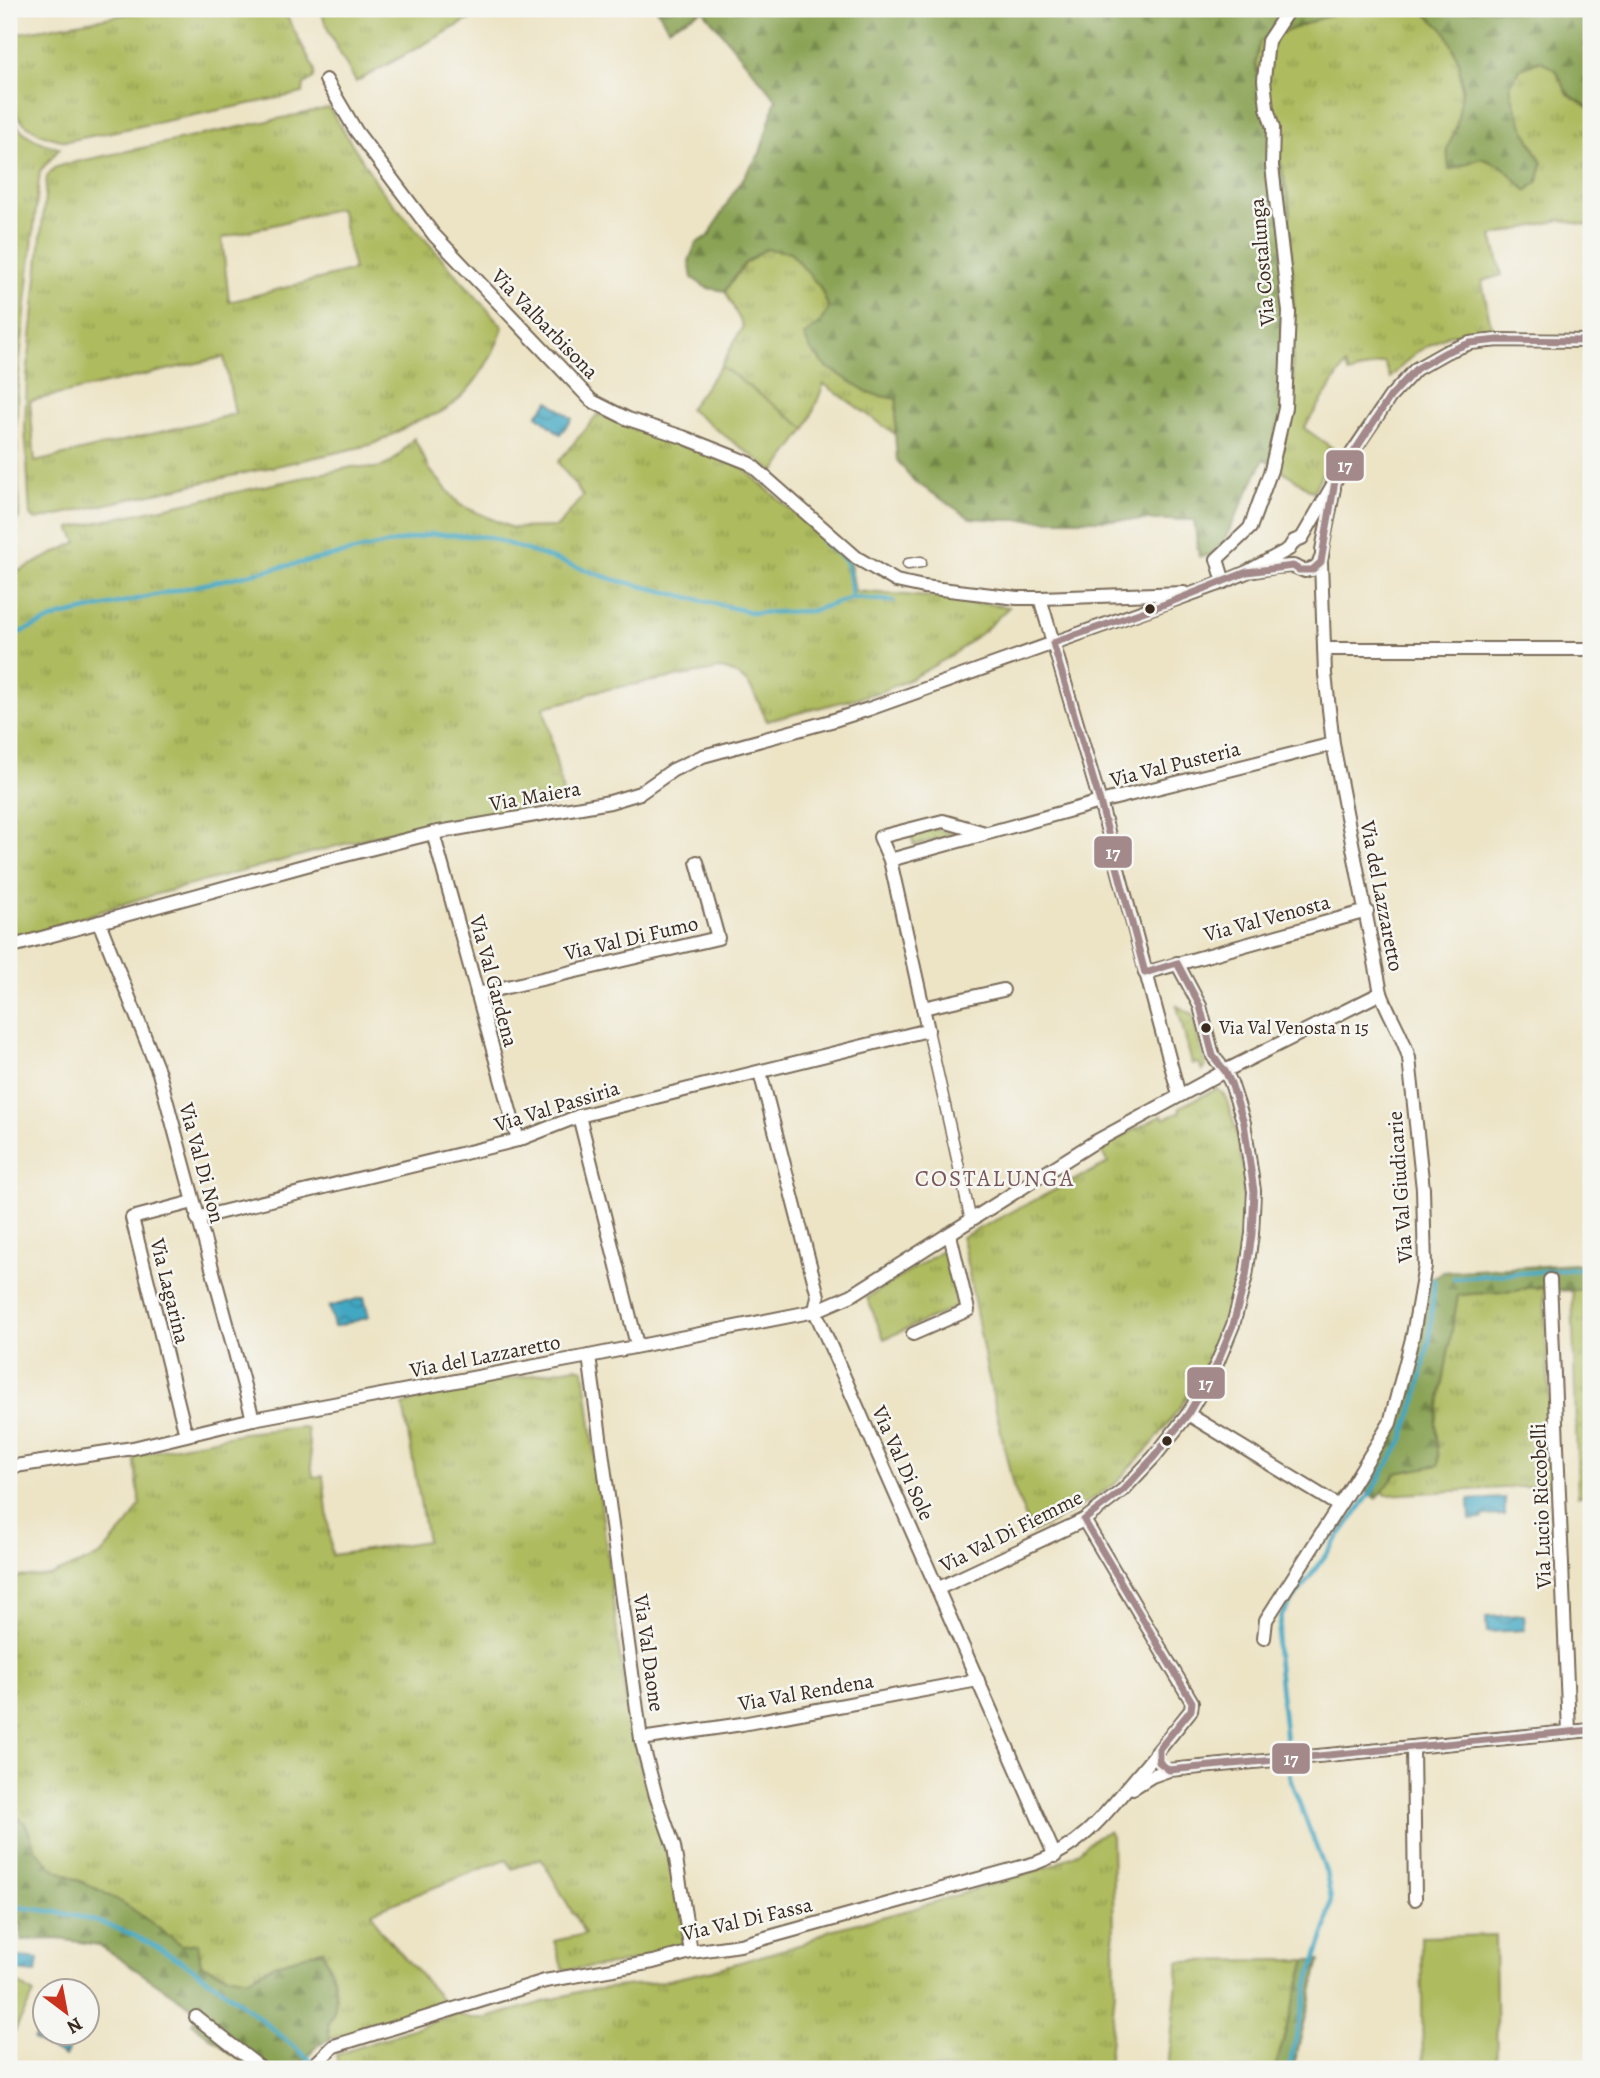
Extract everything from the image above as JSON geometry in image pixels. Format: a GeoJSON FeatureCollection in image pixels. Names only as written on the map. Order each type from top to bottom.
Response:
{"type":"FeatureCollection","features":[{"type":"Feature","properties":{"kind":"street","name":"Via Costalunga"},"geometry":{"type":"LineString","coordinates":[[1224,582],[1217,559],[1250,528],[1272,470],[1285,408],[1289,312],[1272,166],[1273,128],[1267,108],[1264,80],[1268,41],[1289,9]]}},
{"type":"Feature","properties":{"kind":"street","name":"Via Valbarbisona"},"geometry":{"type":"LineString","coordinates":[[326,80],[356,131],[434,235],[592,401],[628,419],[749,463],[857,558],[889,578],[924,587],[1017,598],[1040,598]]}},
{"type":"Feature","properties":{"kind":"street"},"geometry":{"type":"LineString","coordinates":[[1302,538],[1335,481],[1390,397],[1416,369],[1470,342],[1591,341]]}},
{"type":"Feature","properties":{"kind":"street"},"geometry":{"type":"LineString","coordinates":[[1247,572],[1277,566],[1312,570],[1321,556],[1335,481]]}},
{"type":"Feature","properties":{"kind":"street"},"geometry":{"type":"LineString","coordinates":[[1321,556],[1314,540],[1302,538],[1294,541],[1288,555],[1322,595]]}},
{"type":"Feature","properties":{"kind":"street"},"geometry":{"type":"LineString","coordinates":[[1053,643],[1224,582],[1289,549]]}},
{"type":"Feature","properties":{"kind":"street","name":"Via del Lazzaretto"},"geometry":{"type":"LineString","coordinates":[[9,1467],[134,1448],[253,1419],[815,1311],[852,1295],[1093,1143],[1225,1071],[1381,993],[1333,744],[1325,674],[1321,556]]}},
{"type":"Feature","properties":{"kind":"street"},"geometry":{"type":"LineString","coordinates":[[908,564],[921,562]]}},
{"type":"Feature","properties":{"kind":"street"},"geometry":{"type":"LineString","coordinates":[[1179,1095],[1100,802],[1040,598],[1195,593]]}},
{"type":"Feature","properties":{"kind":"street","name":"Via Maiera"},"geometry":{"type":"LineString","coordinates":[[9,947],[433,833],[610,802],[640,793],[673,770],[703,756],[831,722],[1053,643]]}},
{"type":"Feature","properties":{"kind":"street"},"geometry":{"type":"LineString","coordinates":[[1324,649],[1591,649]]}},
{"type":"Feature","properties":{"kind":"street","name":"Via Val Pusteria"},"geometry":{"type":"LineString","coordinates":[[890,860],[1100,802],[1333,744]]}},
{"type":"Feature","properties":{"kind":"street"},"geometry":{"type":"LineString","coordinates":[[971,1221],[890,860],[880,837],[943,821],[986,833]]}},
{"type":"Feature","properties":{"kind":"street","name":"Via Val Gardena"},"geometry":{"type":"LineString","coordinates":[[433,833],[518,1140]]}},
{"type":"Feature","properties":{"kind":"street","name":"Via Val Di Fumo"},"geometry":{"type":"LineString","coordinates":[[477,994],[718,938],[697,862]]}},
{"type":"Feature","properties":{"kind":"street","name":"Via Val Venosta"},"geometry":{"type":"LineString","coordinates":[[1145,973],[1367,911]]}},
{"type":"Feature","properties":{"kind":"street","name":"Via Val Di Non"},"geometry":{"type":"LineString","coordinates":[[99,922],[159,1073],[253,1419]]}},
{"type":"Feature","properties":{"kind":"street"},"geometry":{"type":"LineString","coordinates":[[1177,963],[1200,1006],[1213,1056],[1225,1071]]}},
{"type":"Feature","properties":{"kind":"street"},"geometry":{"type":"LineString","coordinates":[[923,1008],[1003,990]]}},
{"type":"Feature","properties":{"kind":"street","name":"Via Val Giudicarie"},"geometry":{"type":"LineString","coordinates":[[1264,1638],[1266,1620],[1390,1423],[1413,1335],[1425,1266],[1423,1189],[1409,1058],[1405,1043],[1381,993]]}},
{"type":"Feature","properties":{"kind":"street","name":"Via Val Passiria"},"geometry":{"type":"LineString","coordinates":[[197,1218],[518,1140],[579,1116],[928,1030]]}},
{"type":"Feature","properties":{"kind":"street","name":"Via Val Di Fiemme"},"geometry":{"type":"LineString","coordinates":[[937,1589],[1084,1520],[1123,1490],[1154,1457],[1188,1414],[1216,1366],[1233,1325],[1246,1276],[1254,1191],[1246,1136],[1225,1071]]}},
{"type":"Feature","properties":{"kind":"street","name":"Via Val Di Sole"},"geometry":{"type":"LineString","coordinates":[[760,1072],[818,1296],[815,1311],[1055,1856]]}},
{"type":"Feature","properties":{"kind":"street"},"geometry":{"type":"LineString","coordinates":[[579,1116],[637,1345]]}},
{"type":"Feature","properties":{"kind":"street","name":"Via Lagarina"},"geometry":{"type":"LineString","coordinates":[[186,1435],[132,1218],[193,1202]]}},
{"type":"Feature","properties":{"kind":"street"},"geometry":{"type":"LineString","coordinates":[[913,1334],[968,1310],[950,1235]]}},
{"type":"Feature","properties":{"kind":"street","name":"Via Lucio Riccobelli"},"geometry":{"type":"LineString","coordinates":[[1550,1280],[1569,1731]]}},
{"type":"Feature","properties":{"kind":"street","name":"Via Val Daone"},"geometry":{"type":"LineString","coordinates":[[589,1356],[641,1739],[656,1796],[674,1847],[691,1952]]}},
{"type":"Feature","properties":{"kind":"street"},"geometry":{"type":"LineString","coordinates":[[1188,1414],[1339,1506]]}},
{"type":"Feature","properties":{"kind":"street","name":"Via Val Di Fassa"},"geometry":{"type":"LineString","coordinates":[[310,2069],[334,2046],[545,1981],[740,1945],[1055,1856],[1100,1822],[1191,1710],[1192,1703],[1084,1520]]}},
{"type":"Feature","properties":{"kind":"street","name":"Via Val Rendena"},"geometry":{"type":"LineString","coordinates":[[641,1739],[742,1724],[978,1681]]}},
{"type":"Feature","properties":{"kind":"street"},"geometry":{"type":"LineString","coordinates":[[1116,1801],[1141,1783],[1169,1770],[1591,1730]]}},
{"type":"Feature","properties":{"kind":"street"},"geometry":{"type":"LineString","coordinates":[[1413,1747],[1415,1899]]}},
{"type":"Feature","properties":{"kind":"street"},"geometry":{"type":"LineString","coordinates":[[1159,1749],[1159,1762],[1169,1770]]}},
{"type":"Feature","properties":{"kind":"street"},"geometry":{"type":"LineString","coordinates":[[196,2017],[262,2069]]}},
{"type":"Feature","properties":{"kind":"green space"},"geometry":{"type":"Polygon","coordinates":[[[156,9],[283,9],[315,70],[314,78],[304,84],[303,93],[67,141],[39,133],[17,115],[8,90],[9,35],[156,9]]]}},
{"type":"Feature","properties":{"kind":"green space"},"geometry":{"type":"Polygon","coordinates":[[[322,9],[488,9],[356,82],[330,34],[322,9]]]}},
{"type":"Feature","properties":{"kind":"green space"},"geometry":{"type":"Polygon","coordinates":[[[657,9],[1357,9],[1332,14],[1260,41],[1255,63],[1289,201],[1294,316],[1291,410],[1276,466],[1264,459],[1223,543],[1210,555],[1199,557],[1194,520],[970,518],[914,481],[897,460],[897,399],[871,394],[824,365],[811,350],[804,336],[819,324],[829,308],[820,287],[790,252],[765,249],[744,264],[725,291],[707,288],[692,278],[689,261],[696,243],[709,236],[760,153],[776,99],[703,10],[668,28],[657,9]]]}},
{"type":"Feature","properties":{"kind":"green space"},"geometry":{"type":"Polygon","coordinates":[[[1357,9],[1421,9],[1435,19],[1445,32],[1453,46],[1461,78],[1459,112],[1448,152],[1450,170],[1481,158],[1502,166],[1527,191],[1542,163],[1518,115],[1510,84],[1521,68],[1540,60],[1556,70],[1568,94],[1591,109],[1591,226],[1560,220],[1492,236],[1502,275],[1482,281],[1492,331],[1448,335],[1415,353],[1390,378],[1384,362],[1349,374],[1345,365],[1304,428],[1334,449],[1313,492],[1276,466],[1294,316],[1289,201],[1255,63],[1260,41],[1332,14],[1357,9]]]}},
{"type":"Feature","properties":{"kind":"green space"},"geometry":{"type":"Polygon","coordinates":[[[1421,9],[1591,9],[1591,109],[1567,93],[1556,70],[1540,60],[1521,68],[1510,84],[1518,115],[1542,163],[1538,181],[1527,191],[1502,166],[1481,158],[1449,170],[1447,149],[1456,128],[1463,88],[1458,59],[1446,32],[1421,9]]]}},
{"type":"Feature","properties":{"kind":"green space"},"geometry":{"type":"Polygon","coordinates":[[[329,108],[382,191],[503,327],[499,339],[479,376],[450,406],[377,443],[36,520],[30,516],[25,427],[27,378],[47,176],[54,168],[329,108]],[[340,208],[222,238],[229,302],[354,270],[340,208]],[[224,357],[30,401],[35,462],[235,414],[224,357]]]}},
{"type":"Feature","properties":{"kind":"green space"},"geometry":{"type":"Polygon","coordinates":[[[9,117],[31,137],[60,148],[40,171],[18,378],[16,425],[19,517],[9,533],[9,117]]]}},
{"type":"Feature","properties":{"kind":"green space"},"geometry":{"type":"Polygon","coordinates":[[[765,249],[790,252],[820,287],[829,308],[819,324],[804,336],[824,365],[871,394],[897,399],[895,434],[824,384],[806,429],[721,366],[743,326],[725,291],[745,264],[765,249]]]}},
{"type":"Feature","properties":{"kind":"green space"},"geometry":{"type":"Polygon","coordinates":[[[721,366],[806,429],[774,472],[689,409],[721,366]]]}},
{"type":"Feature","properties":{"kind":"green space"},"geometry":{"type":"Polygon","coordinates":[[[598,414],[663,441],[725,457],[743,468],[850,562],[855,591],[954,599],[1009,607],[951,656],[910,679],[880,692],[767,721],[746,681],[721,669],[592,692],[582,698],[544,707],[565,803],[404,828],[142,898],[9,939],[9,562],[19,571],[77,542],[70,528],[352,467],[382,467],[397,457],[414,438],[430,470],[460,505],[512,528],[557,527],[583,496],[558,462],[598,414]]]}},
{"type":"Feature","properties":{"kind":"green space"},"geometry":{"type":"Polygon","coordinates":[[[935,829],[956,835],[914,845],[911,835],[935,829]]]}},
{"type":"Feature","properties":{"kind":"green space"},"geometry":{"type":"Polygon","coordinates":[[[1177,1006],[1192,1014],[1206,1067],[1202,1070],[1199,1063],[1192,1064],[1177,1006]]]}},
{"type":"Feature","properties":{"kind":"green space"},"geometry":{"type":"Polygon","coordinates":[[[1217,1089],[1226,1098],[1236,1130],[1244,1174],[1240,1251],[1232,1298],[1212,1352],[1182,1405],[1153,1443],[1115,1484],[1069,1514],[1032,1533],[1013,1486],[987,1370],[962,1237],[1108,1163],[1100,1148],[1162,1115],[1164,1119],[1180,1112],[1179,1107],[1217,1089]]]}},
{"type":"Feature","properties":{"kind":"green space"},"geometry":{"type":"Polygon","coordinates":[[[945,1249],[959,1306],[884,1339],[867,1298],[945,1249]]]}},
{"type":"Feature","properties":{"kind":"green space"},"geometry":{"type":"Polygon","coordinates":[[[1591,1263],[1591,1289],[1556,1291],[1554,1288],[1532,1287],[1516,1291],[1458,1295],[1436,1423],[1439,1465],[1397,1473],[1377,1499],[1363,1489],[1398,1424],[1410,1379],[1429,1278],[1443,1272],[1591,1263]]]}},
{"type":"Feature","properties":{"kind":"green space"},"geometry":{"type":"Polygon","coordinates":[[[1532,1287],[1544,1288],[1553,1485],[1386,1495],[1383,1491],[1397,1473],[1439,1465],[1436,1423],[1458,1295],[1516,1291],[1532,1287]]]}},
{"type":"Feature","properties":{"kind":"green space"},"geometry":{"type":"Polygon","coordinates":[[[1591,1289],[1591,1495],[1578,1496],[1572,1290],[1591,1289]]]}},
{"type":"Feature","properties":{"kind":"green space"},"geometry":{"type":"Polygon","coordinates":[[[575,1367],[584,1369],[624,1689],[634,1741],[678,1893],[686,1941],[678,1951],[613,1965],[563,1970],[554,1941],[585,1934],[541,1858],[512,1869],[506,1859],[372,1912],[380,1930],[446,2004],[330,2039],[328,2023],[335,2006],[335,1991],[322,1950],[274,1965],[247,1979],[228,1975],[201,1965],[182,1945],[131,1909],[101,1891],[52,1868],[36,1850],[25,1823],[9,1813],[9,1577],[49,1576],[100,1556],[128,1524],[140,1505],[134,1456],[242,1433],[303,1427],[307,1429],[313,1477],[323,1476],[332,1555],[427,1541],[403,1405],[435,1393],[575,1367]]]}},
{"type":"Feature","properties":{"kind":"green space"},"geometry":{"type":"Polygon","coordinates":[[[9,1813],[25,1823],[36,1850],[52,1868],[131,1908],[182,1945],[198,1943],[201,1965],[247,1979],[274,1965],[322,1950],[335,1991],[334,2012],[329,2023],[330,2039],[316,2047],[297,2069],[252,2069],[192,2023],[199,2012],[99,1945],[59,1939],[21,1940],[21,1924],[9,1923],[9,1813]]]}},
{"type":"Feature","properties":{"kind":"green space"},"geometry":{"type":"Polygon","coordinates":[[[1109,1831],[1112,1837],[1115,1990],[1108,2069],[339,2069],[336,2055],[456,2014],[487,2018],[582,1991],[659,1982],[713,1970],[802,1944],[830,1930],[909,1910],[1054,1865],[1109,1831]]]}},
{"type":"Feature","properties":{"kind":"green space"},"geometry":{"type":"Polygon","coordinates":[[[1495,1935],[1497,2068],[1423,2069],[1421,1937],[1495,1935]]]}},
{"type":"Feature","properties":{"kind":"green space"},"geometry":{"type":"Polygon","coordinates":[[[1306,1960],[1275,2069],[1168,2069],[1179,1961],[1306,1960]]]}},
{"type":"Feature","properties":{"kind":"green space"},"geometry":{"type":"Polygon","coordinates":[[[1306,1960],[1320,1960],[1293,2069],[1275,2069],[1306,1960]]]}},
{"type":"Feature","properties":{"kind":"green space"},"geometry":{"type":"Polygon","coordinates":[[[9,1977],[32,1993],[32,1998],[9,2042],[9,1977]]]}},
{"type":"Feature","properties":{"kind":"water"},"geometry":{"type":"Polygon","coordinates":[[[549,401],[572,419],[560,434],[537,415],[549,401]]]}},
{"type":"Feature","properties":{"kind":"water"},"geometry":{"type":"Polygon","coordinates":[[[364,1297],[369,1317],[334,1327],[329,1307],[364,1297]]]}},
{"type":"Feature","properties":{"kind":"water"},"geometry":{"type":"Polygon","coordinates":[[[1505,1498],[1505,1515],[1482,1516],[1482,1519],[1470,1520],[1469,1500],[1505,1498]]]}},
{"type":"Feature","properties":{"kind":"water"},"geometry":{"type":"Polygon","coordinates":[[[1524,1615],[1525,1630],[1487,1632],[1486,1617],[1524,1615]]]}},
{"type":"Feature","properties":{"kind":"water"},"geometry":{"type":"Polygon","coordinates":[[[10,1956],[38,1959],[36,1973],[9,1970],[10,1956]]]}},
{"type":"Feature","properties":{"kind":"water"},"geometry":{"type":"Polygon","coordinates":[[[45,2046],[70,2046],[65,2057],[45,2046]]]}},
{"type":"Feature","properties":{"kind":"waterway"},"geometry":{"type":"LineString","coordinates":[[9,637],[60,616],[432,534],[488,537],[612,579],[754,613],[811,611],[852,598],[893,601]]}},
{"type":"Feature","properties":{"kind":"waterway"},"geometry":{"type":"LineString","coordinates":[[822,541],[845,560],[852,598]]}},
{"type":"Feature","properties":{"kind":"waterway"},"geometry":{"type":"LineString","coordinates":[[1454,1278],[1591,1268]]}},
{"type":"Feature","properties":{"kind":"waterway"},"geometry":{"type":"LineString","coordinates":[[1289,2069],[1311,1973],[1327,1926],[1331,1899],[1326,1872],[1290,1779],[1276,1647],[1282,1615],[1370,1494],[1403,1439],[1417,1397],[1430,1336],[1434,1280]]}},
{"type":"Feature","properties":{"kind":"waterway"},"geometry":{"type":"LineString","coordinates":[[9,1906],[92,1920],[119,1929],[174,1956],[225,1991],[320,2069]]}},
{"type":"Feature","properties":{"kind":"transit line","name":"17"},"geometry":{"type":"LineString","coordinates":[[1591,341],[1498,340],[1470,343],[1446,352],[1416,369],[1390,397],[1335,481],[1321,562],[1312,570],[1299,570],[1293,566],[1247,572],[1053,643],[1100,802],[1145,973],[1177,963],[1200,1006],[1213,1056],[1231,1083],[1244,1123],[1254,1191],[1246,1276],[1233,1325],[1216,1366],[1188,1414],[1154,1457],[1123,1490],[1084,1520],[1192,1702],[1191,1710],[1159,1749],[1159,1762],[1169,1770],[1591,1730]]}},
{"type":"Feature","properties":{"kind":"place","name":"Via Val Venosta n 15"},"geometry":{"type":"Point","coordinates":[1206,1028]}},
{"type":"Feature","properties":{"kind":"district","name":"COSTALUNGA"},"geometry":{"type":"Point","coordinates":[995,1178]}}]}
